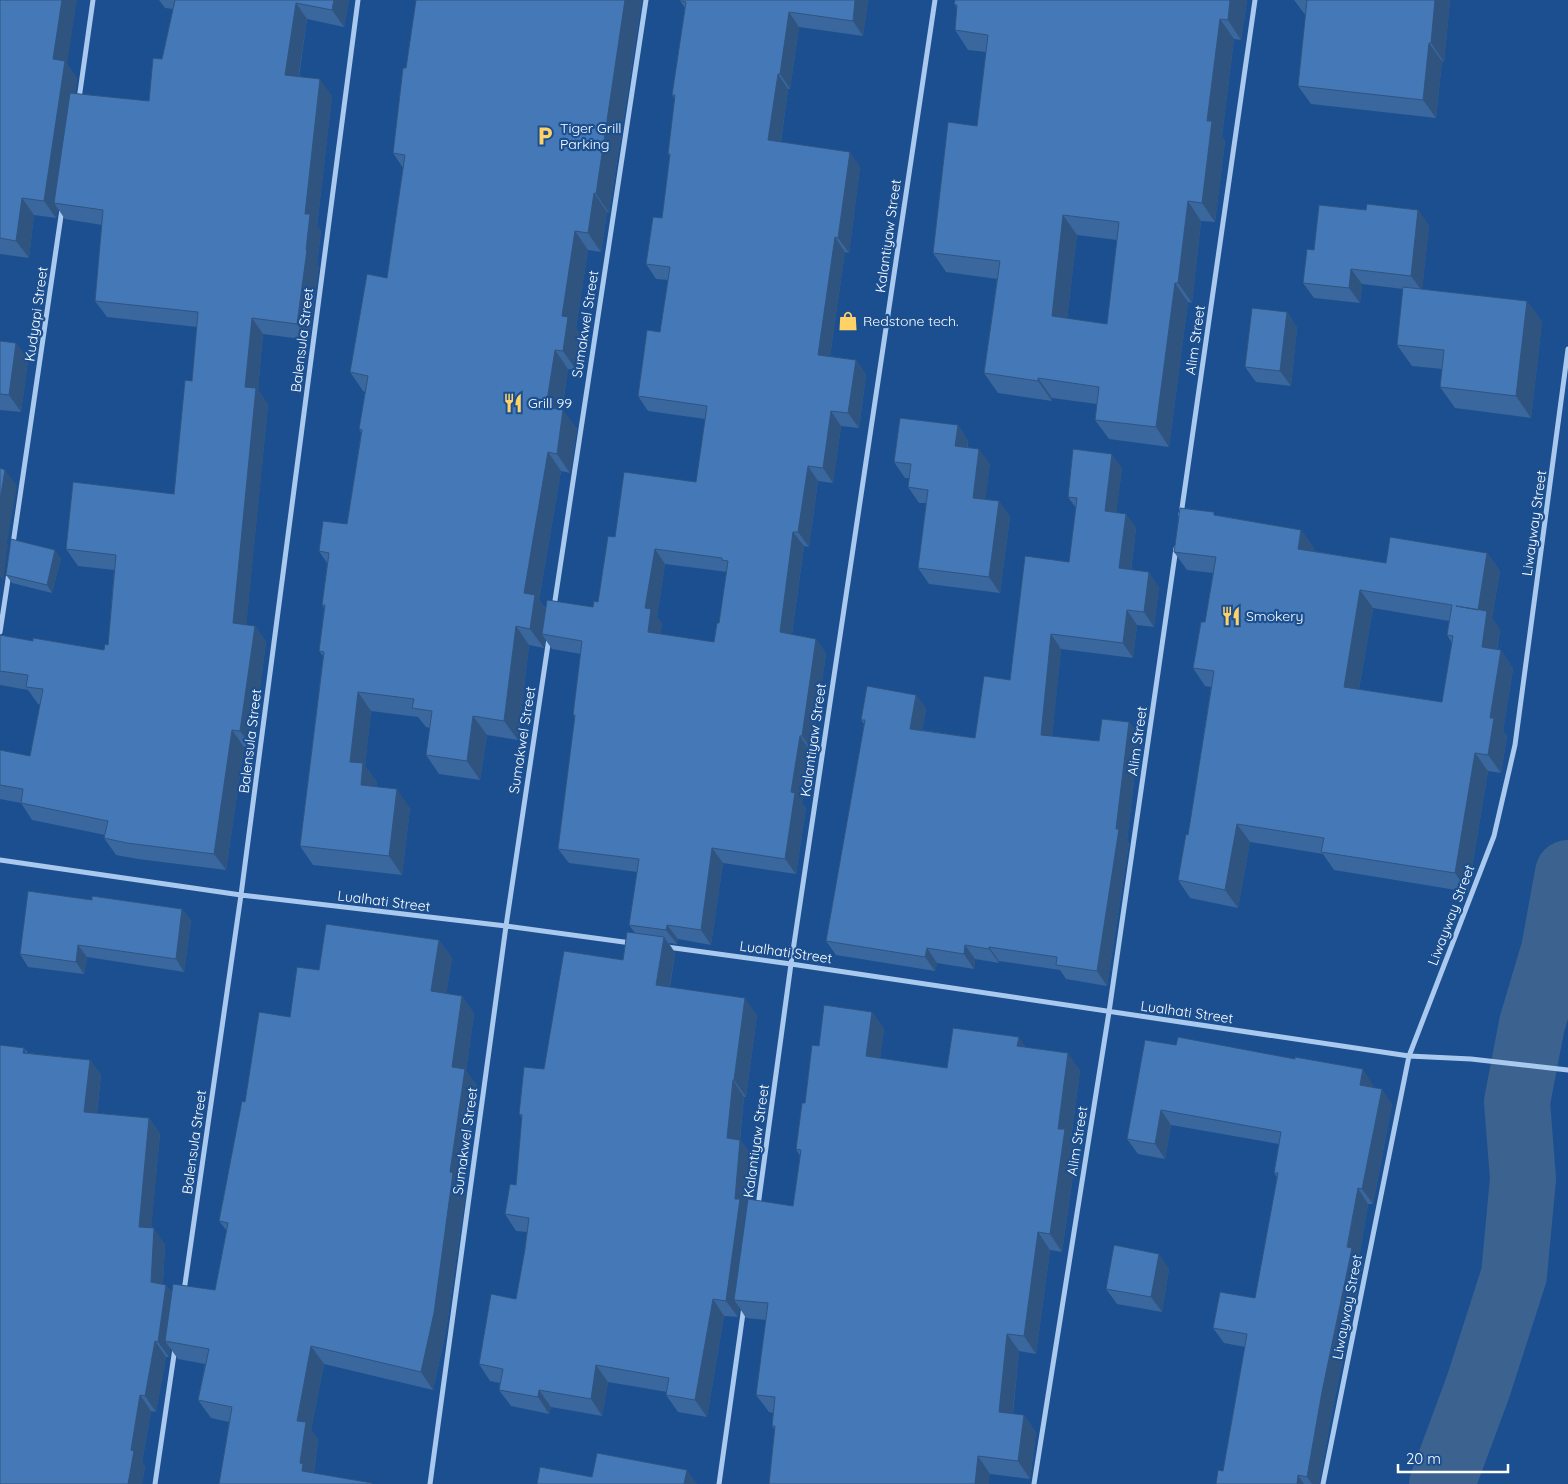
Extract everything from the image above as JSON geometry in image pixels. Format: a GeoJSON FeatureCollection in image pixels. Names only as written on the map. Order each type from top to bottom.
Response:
{"type":"FeatureCollection","features":[{"type":"Feature","properties":{"kind":"street"},"geometry":{"type":"LineString","coordinates":[[77,108],[93,0]]}},
{"type":"Feature","properties":{"kind":"street","name":"Balensula Street"},"geometry":{"type":"LineString","coordinates":[[183,1298],[242,896],[358,0]]}},
{"type":"Feature","properties":{"kind":"street","name":"Sumakwel Street"},"geometry":{"type":"LineString","coordinates":[[553,611],[646,0]]}},
{"type":"Feature","properties":{"kind":"street","name":"Kalantiyaw Street"},"geometry":{"type":"LineString","coordinates":[[756,1217],[791,964],[935,0]]}},
{"type":"Feature","properties":{"kind":"street","name":"Alim Street"},"geometry":{"type":"LineString","coordinates":[[1180,521],[1255,0]]}},
{"type":"Feature","properties":{"kind":"street","name":"Kudyapi Street"},"geometry":{"type":"LineString","coordinates":[[12,553],[63,207]]}},
{"type":"Feature","properties":{"kind":"street","name":"Liwayway Street"},"geometry":{"type":"LineString","coordinates":[[1323,1484],[1409,1056],[1494,836],[1515,745],[1568,349]]}},
{"type":"Feature","properties":{"kind":"street","name":"Alim Street"},"geometry":{"type":"LineString","coordinates":[[1034,1484],[1110,1012],[1177,540]]}},
{"type":"Feature","properties":{"kind":"street"},"geometry":{"type":"LineString","coordinates":[[0,632],[10,562]]}},
{"type":"Feature","properties":{"kind":"street","name":"Sumakwel Street"},"geometry":{"type":"LineString","coordinates":[[430,1484],[506,926],[550,630]]}},
{"type":"Feature","properties":{"kind":"street","name":"Lualhati Street"},"geometry":{"type":"LineString","coordinates":[[0,860],[242,896],[506,926],[634,943]]}},
{"type":"Feature","properties":{"kind":"street","name":"Lualhati Street"},"geometry":{"type":"LineString","coordinates":[[663,947],[791,964],[1409,1056],[1471,1059],[1565,1069]]}},
{"type":"Feature","properties":{"kind":"street"},"geometry":{"type":"LineString","coordinates":[[719,1484],[744,1304]]}},
{"type":"Feature","properties":{"kind":"street"},"geometry":{"type":"LineString","coordinates":[[155,1484],[177,1337]]}},
{"type":"Feature","properties":{"kind":"building"},"geometry":{"type":"Polygon","coordinates":[[[0,0],[62,0],[53,59],[65,61],[44,201],[22,198],[16,241],[0,238],[0,0]]]}},
{"type":"Feature","properties":{"kind":"building"},"geometry":{"type":"Polygon","coordinates":[[[175,0],[334,0],[332,10],[296,3],[285,75],[320,79],[305,214],[310,214],[307,250],[297,324],[252,318],[245,387],[256,388],[233,623],[255,626],[240,731],[232,730],[214,854],[127,843],[104,838],[108,821],[21,803],[23,789],[0,785],[0,750],[30,756],[43,689],[26,687],[28,675],[0,671],[0,635],[33,641],[33,638],[104,650],[105,644],[108,645],[116,555],[66,549],[73,482],[174,494],[185,380],[192,381],[198,312],[95,301],[103,210],[54,203],[70,93],[149,101],[153,58],[162,59],[175,0]]]}},
{"type":"Feature","properties":{"kind":"building"},"geometry":{"type":"Polygon","coordinates":[[[416,0],[625,0],[596,194],[594,193],[588,233],[575,231],[562,316],[568,317],[563,351],[555,350],[546,407],[563,410],[557,454],[548,452],[524,593],[535,595],[530,629],[516,626],[504,721],[473,716],[467,761],[426,755],[432,711],[412,708],[414,699],[358,692],[350,762],[363,763],[361,785],[397,789],[389,856],[300,846],[324,652],[319,651],[325,605],[322,605],[329,553],[319,551],[323,521],[347,524],[362,430],[359,429],[368,376],[350,372],[367,274],[387,278],[405,155],[393,153],[403,68],[406,68],[416,0]]]}},
{"type":"Feature","properties":{"kind":"building"},"geometry":{"type":"Polygon","coordinates":[[[855,0],[853,21],[789,12],[768,140],[850,152],[838,238],[835,237],[818,355],[856,360],[848,413],[831,411],[823,468],[808,466],[798,532],[793,532],[780,632],[816,639],[802,736],[800,736],[791,792],[795,793],[785,859],[712,848],[701,930],[667,925],[666,930],[629,925],[639,859],[558,849],[575,715],[573,715],[582,641],[542,634],[547,600],[593,607],[594,601],[598,602],[608,536],[615,537],[624,472],[696,482],[707,406],[638,396],[647,330],[660,332],[670,267],[646,264],[653,217],[662,218],[675,95],[672,95],[686,2],[680,1],[855,0]],[[655,549],[645,608],[651,609],[648,632],[714,642],[717,623],[719,623],[728,561],[722,560],[722,558],[655,549]]]}},
{"type":"Feature","properties":{"kind":"building"},"geometry":{"type":"Polygon","coordinates":[[[955,0],[1230,0],[1228,20],[1220,19],[1207,121],[1212,121],[1202,203],[1188,201],[1178,283],[1175,283],[1156,427],[1095,420],[1099,387],[1038,378],[1038,381],[984,373],[1000,261],[933,253],[948,122],[977,126],[988,35],[955,30],[957,5],[954,4],[955,0]],[[1063,215],[1052,316],[1107,324],[1119,222],[1063,215]]]}},
{"type":"Feature","properties":{"kind":"building"},"geometry":{"type":"Polygon","coordinates":[[[1307,0],[1435,0],[1423,100],[1298,86],[1307,0]]]}},
{"type":"Feature","properties":{"kind":"building"},"geometry":{"type":"Polygon","coordinates":[[[1367,204],[1418,210],[1411,276],[1351,269],[1349,288],[1303,283],[1307,249],[1314,250],[1319,205],[1366,210],[1367,204]]]}},
{"type":"Feature","properties":{"kind":"building"},"geometry":{"type":"Polygon","coordinates":[[[1403,287],[1527,301],[1516,396],[1440,387],[1444,350],[1397,345],[1403,287]]]}},
{"type":"Feature","properties":{"kind":"building"},"geometry":{"type":"Polygon","coordinates":[[[1252,308],[1287,312],[1280,371],[1245,367],[1252,308]]]}},
{"type":"Feature","properties":{"kind":"building"},"geometry":{"type":"Polygon","coordinates":[[[0,341],[16,343],[9,395],[0,394],[0,341]]]}},
{"type":"Feature","properties":{"kind":"building"},"geometry":{"type":"Polygon","coordinates":[[[900,418],[958,425],[955,446],[979,449],[973,498],[999,501],[989,577],[918,568],[928,490],[908,487],[911,464],[894,462],[900,418]]]}},
{"type":"Feature","properties":{"kind":"building"},"geometry":{"type":"Polygon","coordinates":[[[1073,449],[1112,454],[1105,511],[1126,514],[1119,568],[1149,572],[1144,612],[1127,610],[1123,643],[1051,634],[1041,735],[1099,741],[1102,719],[1129,722],[1116,829],[1119,829],[1097,971],[1056,965],[1057,957],[989,947],[989,949],[965,945],[964,954],[927,948],[925,957],[826,941],[865,720],[861,720],[867,686],[916,695],[910,729],[975,738],[984,676],[1010,680],[1025,556],[1069,562],[1077,498],[1068,497],[1073,449]]]}},
{"type":"Feature","properties":{"kind":"building"},"geometry":{"type":"Polygon","coordinates":[[[0,468],[5,470],[0,500],[0,468]]]}},
{"type":"Feature","properties":{"kind":"building"},"geometry":{"type":"Polygon","coordinates":[[[1180,508],[1214,512],[1214,515],[1301,530],[1298,549],[1386,563],[1390,537],[1487,553],[1478,610],[1487,611],[1482,647],[1501,650],[1490,718],[1494,718],[1488,755],[1475,753],[1455,873],[1321,852],[1324,838],[1237,824],[1225,890],[1178,880],[1186,834],[1188,835],[1214,671],[1193,668],[1201,622],[1205,622],[1216,557],[1174,552],[1180,508]],[[1360,590],[1344,687],[1442,702],[1453,636],[1447,635],[1452,605],[1360,590]]]}},
{"type":"Feature","properties":{"kind":"building"},"geometry":{"type":"Polygon","coordinates":[[[11,539],[55,550],[47,585],[6,575],[11,539]]]}},
{"type":"Feature","properties":{"kind":"building"},"geometry":{"type":"Polygon","coordinates":[[[28,891],[92,900],[92,896],[182,909],[176,959],[78,945],[76,962],[20,954],[28,891]]]}},
{"type":"Feature","properties":{"kind":"building"},"geometry":{"type":"Polygon","coordinates":[[[326,924],[439,940],[431,991],[462,996],[452,1067],[465,1069],[450,1172],[453,1173],[434,1313],[421,1372],[311,1346],[297,1421],[306,1422],[300,1463],[303,1464],[302,1471],[372,1484],[219,1484],[232,1407],[198,1400],[209,1349],[165,1341],[173,1284],[215,1290],[228,1223],[219,1221],[242,1101],[245,1102],[259,1012],[290,1017],[297,967],[319,970],[326,924]]]}},
{"type":"Feature","properties":{"kind":"building"},"geometry":{"type":"Polygon","coordinates":[[[627,932],[664,937],[656,985],[745,998],[727,1138],[740,1140],[735,1199],[740,1199],[726,1301],[713,1299],[695,1400],[666,1395],[669,1378],[596,1365],[591,1399],[539,1390],[538,1397],[499,1390],[503,1369],[479,1364],[491,1294],[516,1299],[525,1249],[529,1218],[505,1214],[510,1184],[516,1185],[522,1115],[519,1114],[524,1067],[544,1069],[564,951],[623,960],[627,932]]]}},
{"type":"Feature","properties":{"kind":"building"},"geometry":{"type":"Polygon","coordinates":[[[824,1005],[872,1012],[866,1056],[947,1068],[953,1028],[1019,1037],[1017,1046],[1068,1053],[1058,1129],[1065,1129],[1050,1234],[1038,1232],[1024,1336],[1007,1334],[999,1412],[1024,1415],[1018,1461],[978,1456],[975,1484],[769,1484],[775,1426],[772,1426],[775,1397],[756,1395],[768,1303],[734,1300],[748,1199],[793,1206],[801,1150],[796,1149],[802,1103],[805,1103],[812,1045],[819,1046],[824,1005]]]}},
{"type":"Feature","properties":{"kind":"building"},"geometry":{"type":"Polygon","coordinates":[[[1178,1037],[1295,1059],[1295,1057],[1363,1069],[1360,1085],[1382,1089],[1362,1189],[1358,1188],[1347,1247],[1352,1248],[1322,1392],[1307,1477],[1298,1475],[1297,1484],[1216,1484],[1218,1470],[1223,1471],[1247,1334],[1213,1328],[1220,1292],[1255,1298],[1278,1173],[1274,1173],[1281,1132],[1161,1110],[1155,1144],[1127,1139],[1145,1040],[1176,1045],[1178,1037]]]}},
{"type":"Feature","properties":{"kind":"building"},"geometry":{"type":"Polygon","coordinates":[[[0,1045],[24,1048],[23,1053],[90,1060],[84,1112],[149,1118],[139,1227],[154,1228],[151,1282],[166,1285],[158,1342],[155,1341],[145,1396],[140,1395],[131,1450],[134,1451],[128,1484],[0,1484],[0,1045]]]}},
{"type":"Feature","properties":{"kind":"building"},"geometry":{"type":"Polygon","coordinates":[[[1114,1245],[1159,1254],[1151,1297],[1106,1289],[1114,1245]]]}},
{"type":"Feature","properties":{"kind":"building"},"geometry":{"type":"Polygon","coordinates":[[[597,1453],[687,1470],[684,1484],[537,1484],[540,1467],[592,1477],[597,1453]]]}},
{"type":"Feature","properties":{"kind":"waterway"},"geometry":{"type":"LineString","coordinates":[[1442,1484],[1478,1387],[1514,1275],[1523,1179],[1517,1102],[1532,1024],[1554,950],[1568,873]]}},
{"type":"Feature","properties":{"kind":"place","name":"Tiger Grill Parking"},"geometry":{"type":"Point","coordinates":[545,136]}},
{"type":"Feature","properties":{"kind":"place","name":"Redstone tech."},"geometry":{"type":"Point","coordinates":[848,321]}},
{"type":"Feature","properties":{"kind":"place","name":"Grill 99"},"geometry":{"type":"Point","coordinates":[513,403]}},
{"type":"Feature","properties":{"kind":"place","name":"Smokery"},"geometry":{"type":"Point","coordinates":[1231,616]}}]}
